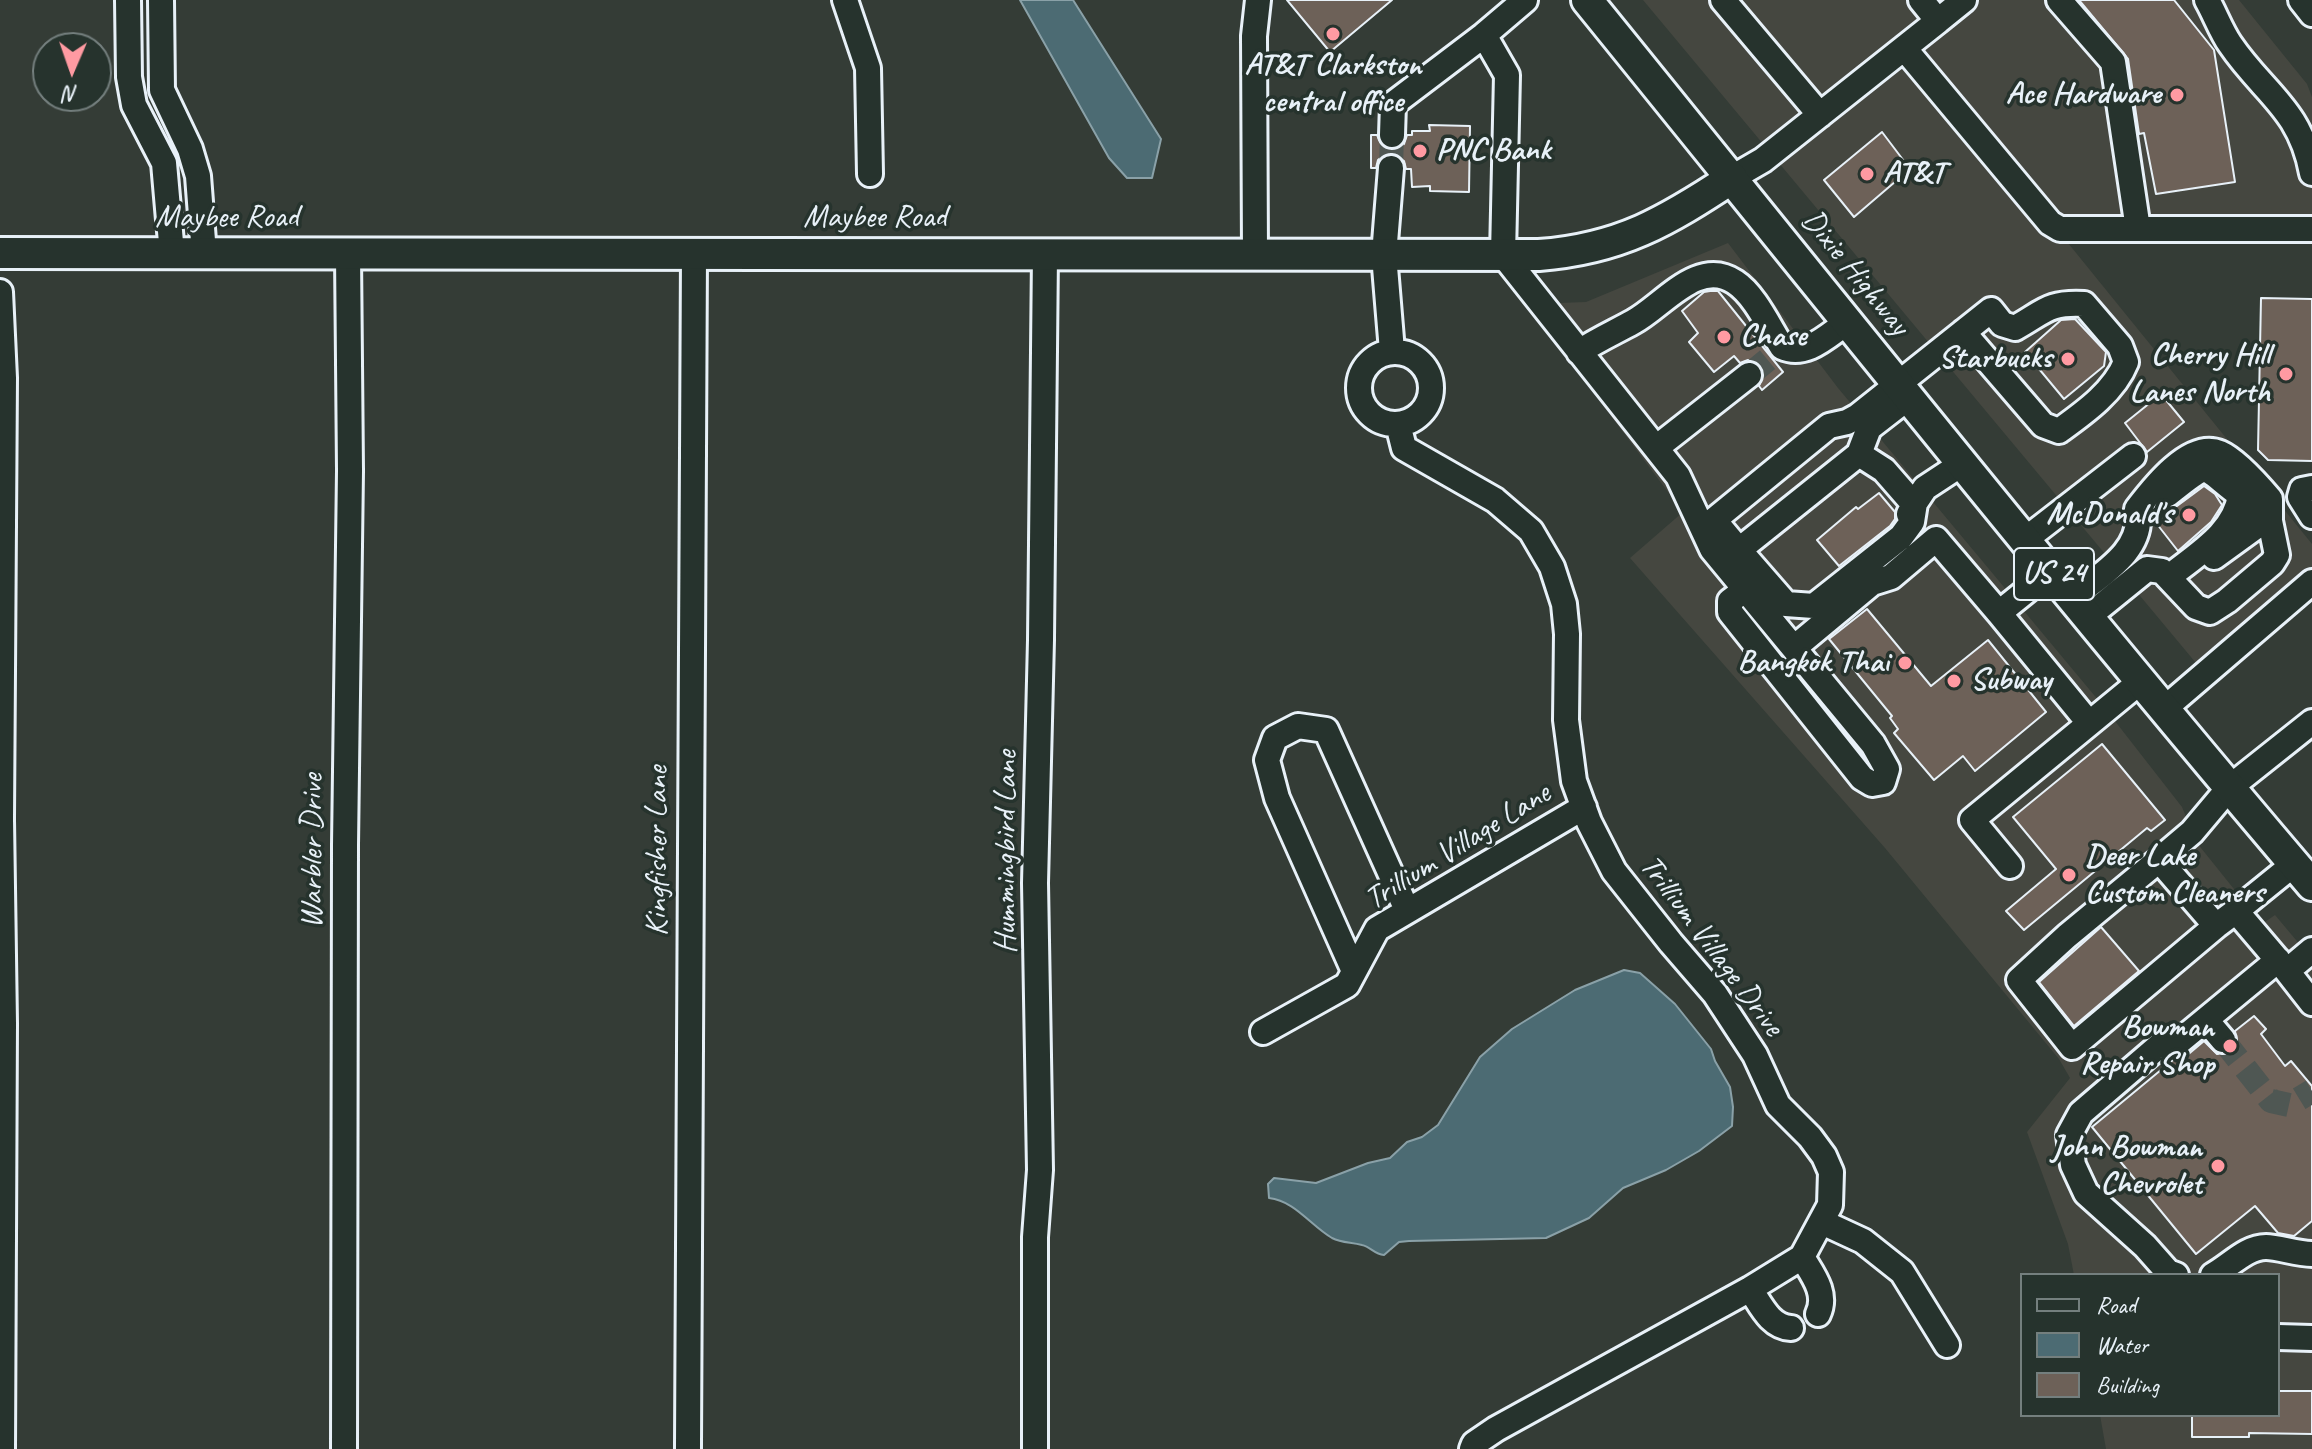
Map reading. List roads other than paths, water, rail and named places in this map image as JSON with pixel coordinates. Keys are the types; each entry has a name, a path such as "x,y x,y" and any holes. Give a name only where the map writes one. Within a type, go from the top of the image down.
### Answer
{"main road":[{"name":"Dixie Highway","path":"1587,0 2141,681 2303,875"},
{"name":"Maybee Road","path":"0,253 1569,253 1635,235 1673,217 1732,178"}],"street":[{"path":"128,0 129,77 134,105 164,163 172,254"},
{"path":"161,0 162,90 190,149 198,176 204,254"},
{"path":"845,0 868,68 870,174"},
{"path":"1255,254 1254,36 1258,0"},
{"path":"1392,135 1393,104 1525,0"},
{"path":"1723,0 1820,115"},
{"path":"1921,0 1938,21"},
{"path":"1732,178 1763,160 1964,0"},
{"path":"2059,0 2113,62 2138,229"},
{"path":"2207,0 2230,44 2295,122 2308,150 2312,173"},
{"path":"2301,0 2312,14"},
{"path":"1484,35 1507,75 1503,255 1678,476 1709,524 1739,550 1786,604 1814,606 1821,602 1901,537 1912,522 1915,503 1925,488 1963,463"},
{"path":"1904,48 2050,223 2060,229 2312,229"},
{"path":"164,163 190,149"},
{"path":"1391,168 1384,255 1392,351"},
{"name":"Warbler Drive","path":"344,1449 345,830 350,471 348,254"},
{"name":"Kingfisher Lane","path":"688,1449 694,254"},
{"name":"Hummingbird Lane","path":"1035,1449 1035,1237 1040,1170 1035,883 1045,254"},
{"path":"1579,352 1601,337 1635,321 1671,293 1706,276 1721,275 1737,283 1749,297 1776,352 1805,351 1849,321"},
{"path":"0,292 4,378 1,686 2,1449"},
{"path":"1739,550 1859,454 1869,428 1903,390 1963,332 1991,310 2002,324 2015,328 2046,307 2065,303 2084,304 2120,346 2126,362 2120,378 2081,416 2059,431 2043,425 1963,332"},
{"path":"1392,351 1406,353 1419,360 1428,371 1432,385 1430,399 1423,411 1412,421 1398,424 1384,423 1371,416 1362,405 1358,391 1360,377 1367,364 1378,355 1392,351"},
{"path":"1656,448 1749,375"},
{"path":"1709,524 1829,426 1847,422 1903,390"},
{"name":"Trillium Village Drive","path":"1398,424 1404,448 1495,500 1531,531 1552,567 1564,604 1567,634 1566,720 1574,781 1584,807 1614,871 1715,994 1755,1055 1778,1105 1810,1137 1831,1172 1830,1205 1802,1257 1500,1439 1474,1444 1472,1449"},
{"path":"2081,607 2129,550 2137,528 2137,509 2147,496 2175,468 2202,451 2222,453 2270,499 2270,521 2277,555 2272,563 2210,612 2196,607 2170,578 2137,528"},
{"path":"1859,454 1884,470 1915,503"},
{"path":"2026,539 2133,456"},
{"path":"2137,528 2200,470 2217,474 2240,495 2235,516 2227,529 2170,578"},
{"path":"2312,488 2302,490 2300,497 2312,516"},
{"path":"1709,524 1712,549 1746,589 1873,744 1887,769 1883,782 1872,784 1862,778 1730,612 1730,601 1746,589"},
{"path":"1794,648 1872,583 1891,577 1936,539 2089,723"},
{"path":"2081,607 2147,569 2170,578"},
{"path":"1999,613 2051,571"},
{"path":"2164,709 2312,582"},
{"path":"2010,866 1972,820 2141,681"},
{"path":"2303,875 2226,918 2072,1047 2019,980 2192,832 2229,788 2312,722"},
{"path":"1354,971 1277,798 1267,760 1275,738 1298,726 1326,730 1407,910"},
{"name":"Trillium Village Lane","path":"1263,1032 1347,985 1377,929 1584,807"},
{"path":"2159,860 2283,966 2312,1003"},
{"path":"2171,1273 2152,1265 2086,1193 2073,1165 2069,1135 2081,1113 2159,1046 2175,1045 2283,966 2312,950"},
{"path":"2206,1020 2223,1040"},
{"path":"1822,1222 1863,1241 1902,1272 1947,1345"},
{"path":"2216,1273 2248,1251 2266,1246 2295,1254 2312,1254"},
{"path":"1802,1257 1819,1288 1821,1306 1818,1314"},
{"path":"1750,1289 1771,1320 1791,1328"},
{"path":"2280,1337 2312,1338"}],"water":[{"path":"1020,0 1073,0 1161,139 1152,178 1127,178 1109,158"},
{"path":"1624,970 1640,973 1675,1004 1711,1049 1730,1087 1732,1126 1699,1151 1666,1170 1623,1188 1589,1218 1546,1238 1399,1242 1384,1255 1365,1246 1332,1238 1295,1209 1269,1198 1268,1184 1274,1178 1316,1183 1390,1158 1407,1142 1422,1137 1438,1125 1480,1057 1512,1029 1575,990"}],"tunnel":[{"path":"1391,168 1392,135"},
{"path":"1749,375 1771,357"},
{"path":"2223,1040 2271,1101 2289,1105 2312,1091"}],"place":[{"name":"AT&T Clarkston central office","path":"1333,34"},
{"name":"Ace Hardware","path":"2177,95"},
{"name":"PNC Bank","path":"1420,151"},
{"name":"AT&T","path":"1867,174"},
{"name":"Chase","path":"1724,337"},
{"name":"Starbucks","path":"2068,359"},
{"name":"Cherry Hill Lanes North","path":"2286,374"},
{"name":"McDonald's","path":"2189,515"},
{"name":"Bangkok Thai","path":"1905,663"},
{"name":"Subway","path":"1954,681"},
{"name":"Deer Lake Custom Cleaners","path":"2069,875"},
{"name":"Bowman Repair Shop","path":"2230,1046"},
{"name":"John Bowman Chevrolet","path":"2218,1166"}]}
